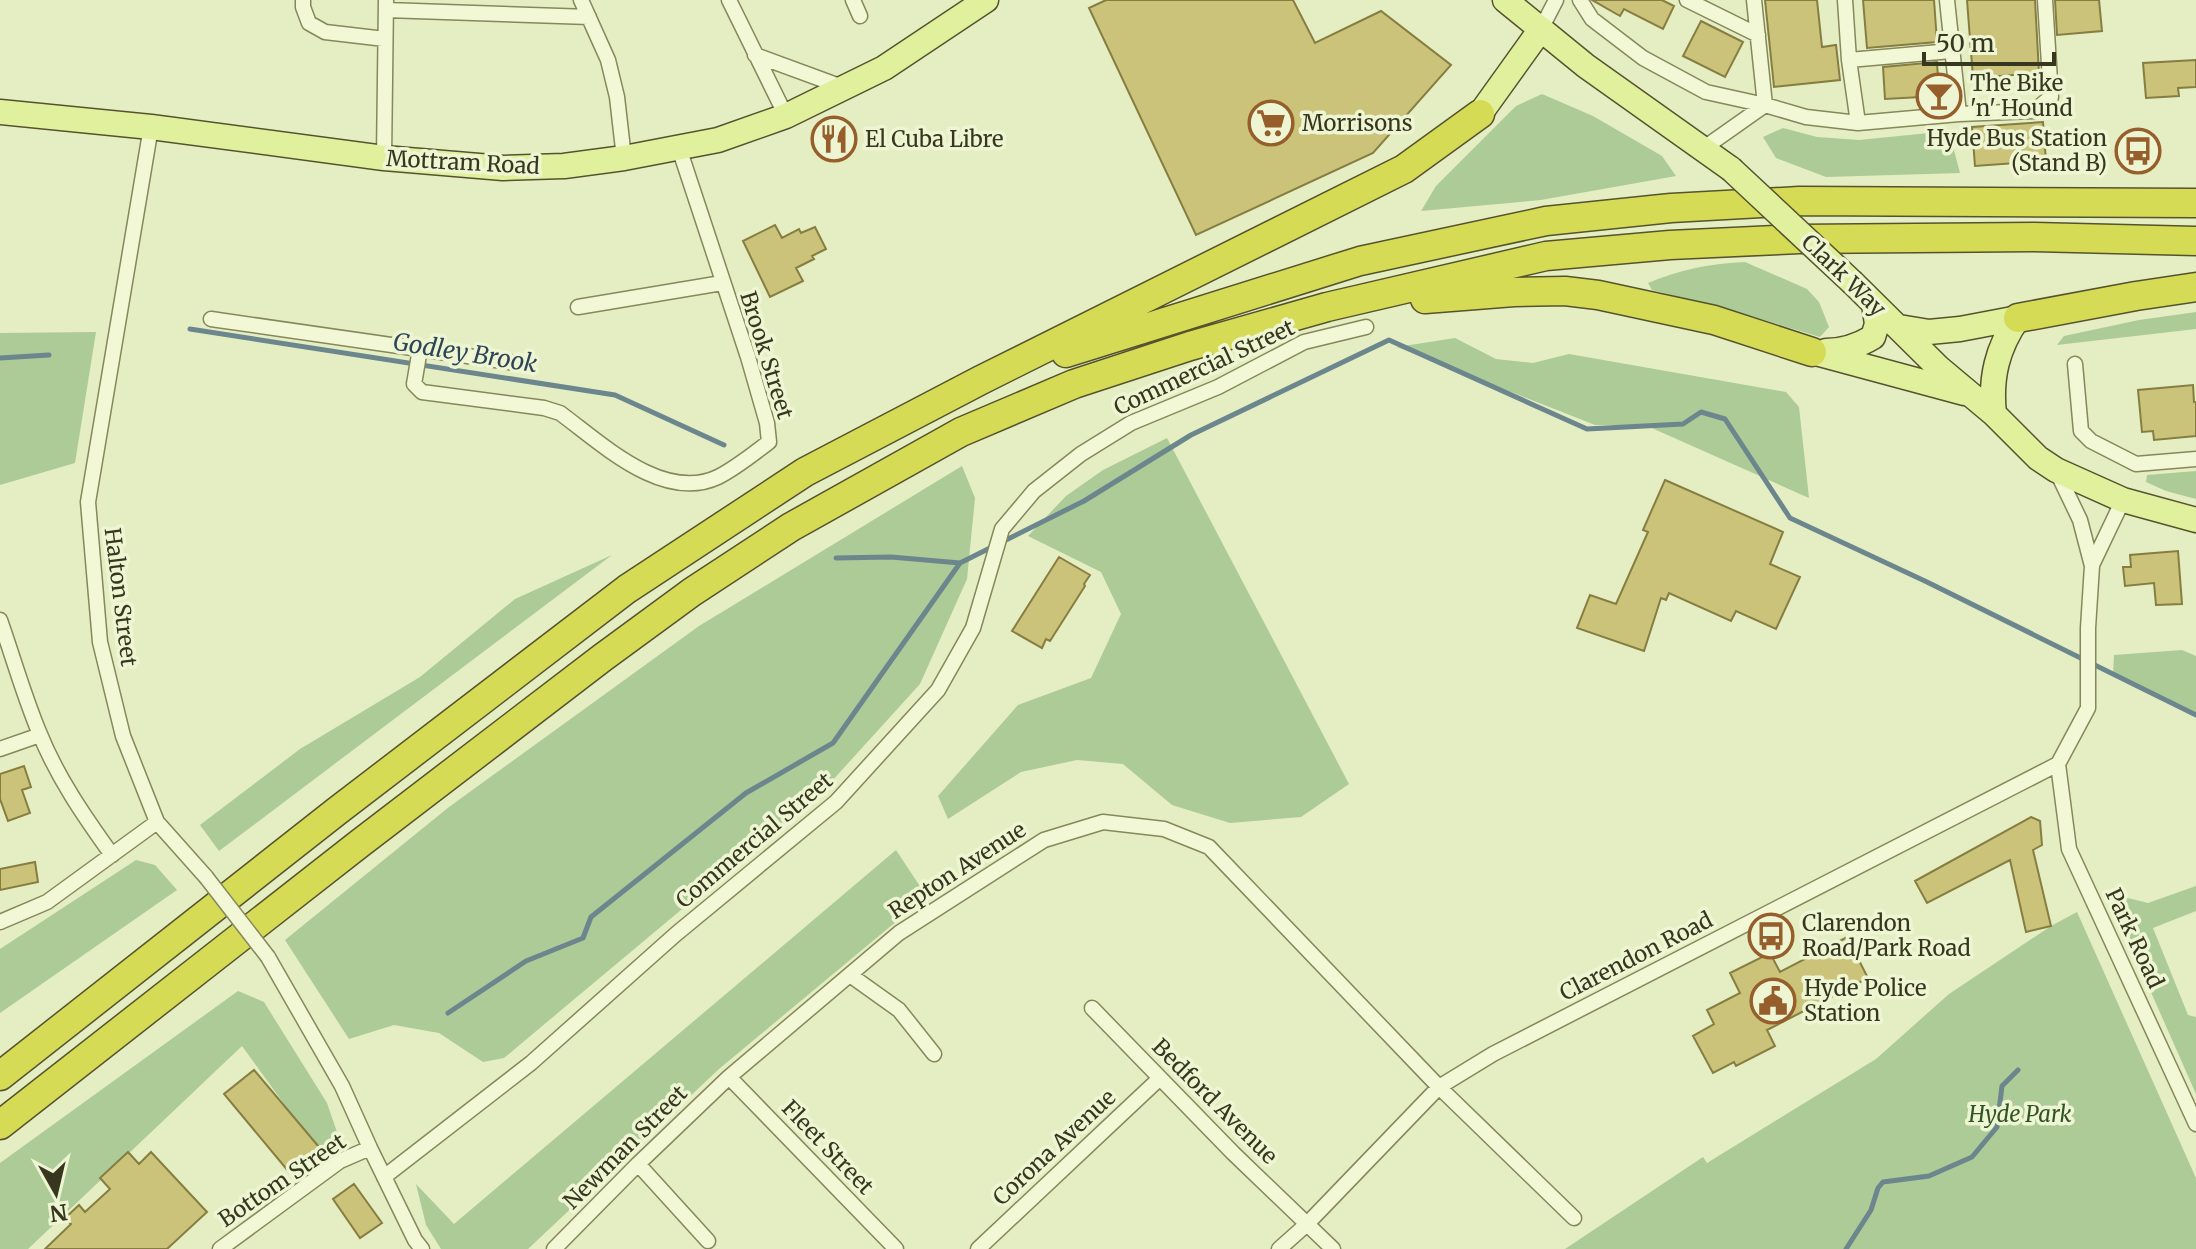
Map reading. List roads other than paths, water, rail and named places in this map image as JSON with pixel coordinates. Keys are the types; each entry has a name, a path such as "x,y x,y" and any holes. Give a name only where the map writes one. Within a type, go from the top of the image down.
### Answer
{"highway":[{"path":"0,1076 325,820 627,589 805,472 981,380 1404,169 1480,114"},
{"path":"981,380 1360,261 1546,221 1671,208 1799,201 2196,203"},
{"path":"0,1125 359,844 692,592 791,527 961,432 1074,384 1190,346 1327,307 1546,256 1670,245 1799,239 2034,237 2196,241"},
{"path":"2018,318 2196,287"},
{"path":"1327,307 1514,292 1565,291 1714,320 1812,352"}],"main road":[{"name":"Clark Way","path":"1505,0 1586,66 1731,169 2038,458 2056,470 2123,500 2196,520"},
{"name":"Mottram Road","path":"0,112 151,127 384,158 503,168 564,166 718,140 786,116 884,68 977,3"},
{"path":"1480,114 1541,29"},
{"path":"1812,352 1839,351 1873,337 1877,324 1874,304"},
{"path":"1899,327 1929,332 2018,318"},
{"path":"1994,414 1994,377 2005,337 2018,318"},
{"path":"1812,352 1970,395"}],"street":[{"path":"303,0 309,23 325,32 385,39"},
{"path":"581,0 608,60 617,97 624,158"},
{"path":"729,0 786,116"},
{"path":"853,0 860,16"},
{"path":"1541,29 1556,0"},
{"path":"1580,0 1592,19 1643,58 1706,92 1806,117 1858,123 2034,111 2051,97 2045,0"},
{"path":"1687,0 1758,35"},
{"path":"1754,0 1765,105"},
{"path":"1947,0 1959,114"},
{"path":"1845,1 1858,123"},
{"path":"384,158 386,5 589,17"},
{"path":"1849,60 1951,51"},
{"path":"755,55 845,88"},
{"path":"1704,148 1765,105"},
{"name":"Halton Street","path":"151,127 88,502 100,642 123,736 157,822 206,877 268,957 342,1086 414,1246"},
{"name":"Brook Street","path":"420,351 414,384 422,392 544,408 560,413 644,473 666,480 702,482 717,477 769,442 767,423 748,357 679,148"},
{"path":"578,307 722,283"},
{"path":"211,319 516,363"},
{"name":"Commercial Street","path":"384,1177 531,1063 676,934 836,802 938,690 973,628 1002,529 1034,491 1081,454 1131,423 1218,387 1304,342 1366,327"},
{"path":"2075,364 2081,431 2091,441 2136,464 2196,459"},
{"path":"2056,470 2080,520 2092,566 2088,708 2058,764"},
{"path":"2092,566 2123,500"},
{"path":"0,620 40,735 56,769 83,815 112,855"},
{"path":"0,749 40,735"},
{"name":"Clarendon Road","path":"1279,1249 1439,1087 1506,1047 2058,764"},
{"name":"Park Road","path":"2058,764 2069,849 2196,1124"},
{"path":"0,922 47,902 157,822"},
{"name":"Repton Avenue","path":"729,1077 899,933 1044,840 1103,822 1164,829 1209,847 1439,1087 1574,1218"},
{"path":"850,975 899,1010 934,1054"},
{"name":"Bedford Avenue","path":"1092,1008 1233,1153 1333,1249"},
{"name":"Newman Street","path":"554,1249 729,1077"},
{"name":"Fleet Street","path":"729,1077 896,1249"},
{"name":"Corona Avenue","path":"978,1249 1160,1078"},
{"name":"Bottom Street","path":"220,1249 340,1161 370,1148"},
{"path":"638,1164 708,1241"}],"waterway":[{"name":"Godley Brook","path":"190,329 615,395 724,445"},
{"path":"1002,542 1084,501 1191,435 1389,340 1587,429 1683,424 1701,412 1725,419 1790,518 2196,715"},
{"name":"Godley Brook","path":"0,358 49,355"},
{"path":"448,1013 526,961 583,938 591,917 746,793 833,743 960,563 994,546"},
{"name":"Godley Brook","path":"836,558 891,557 960,563"},
{"path":"1846,1249 1871,1210 1883,1182 1929,1176 1972,1157 1997,1127 2002,1086 2018,1070"}],"place":[{"name":"The Bike 'n' Hound","path":"1939,96"},
{"name":"Morrisons","path":"1271,123"},
{"name":"El Cuba Libre","path":"834,139"},
{"name":"Hyde Bus Station (Stand B)","path":"2138,151"},
{"name":"Clarendon Road/Park Road","path":"1771,936"},
{"name":"Hyde Police Station","path":"1773,1001"}],"park label":[{"name":"Hyde Park","path":"2020,1114"}]}
